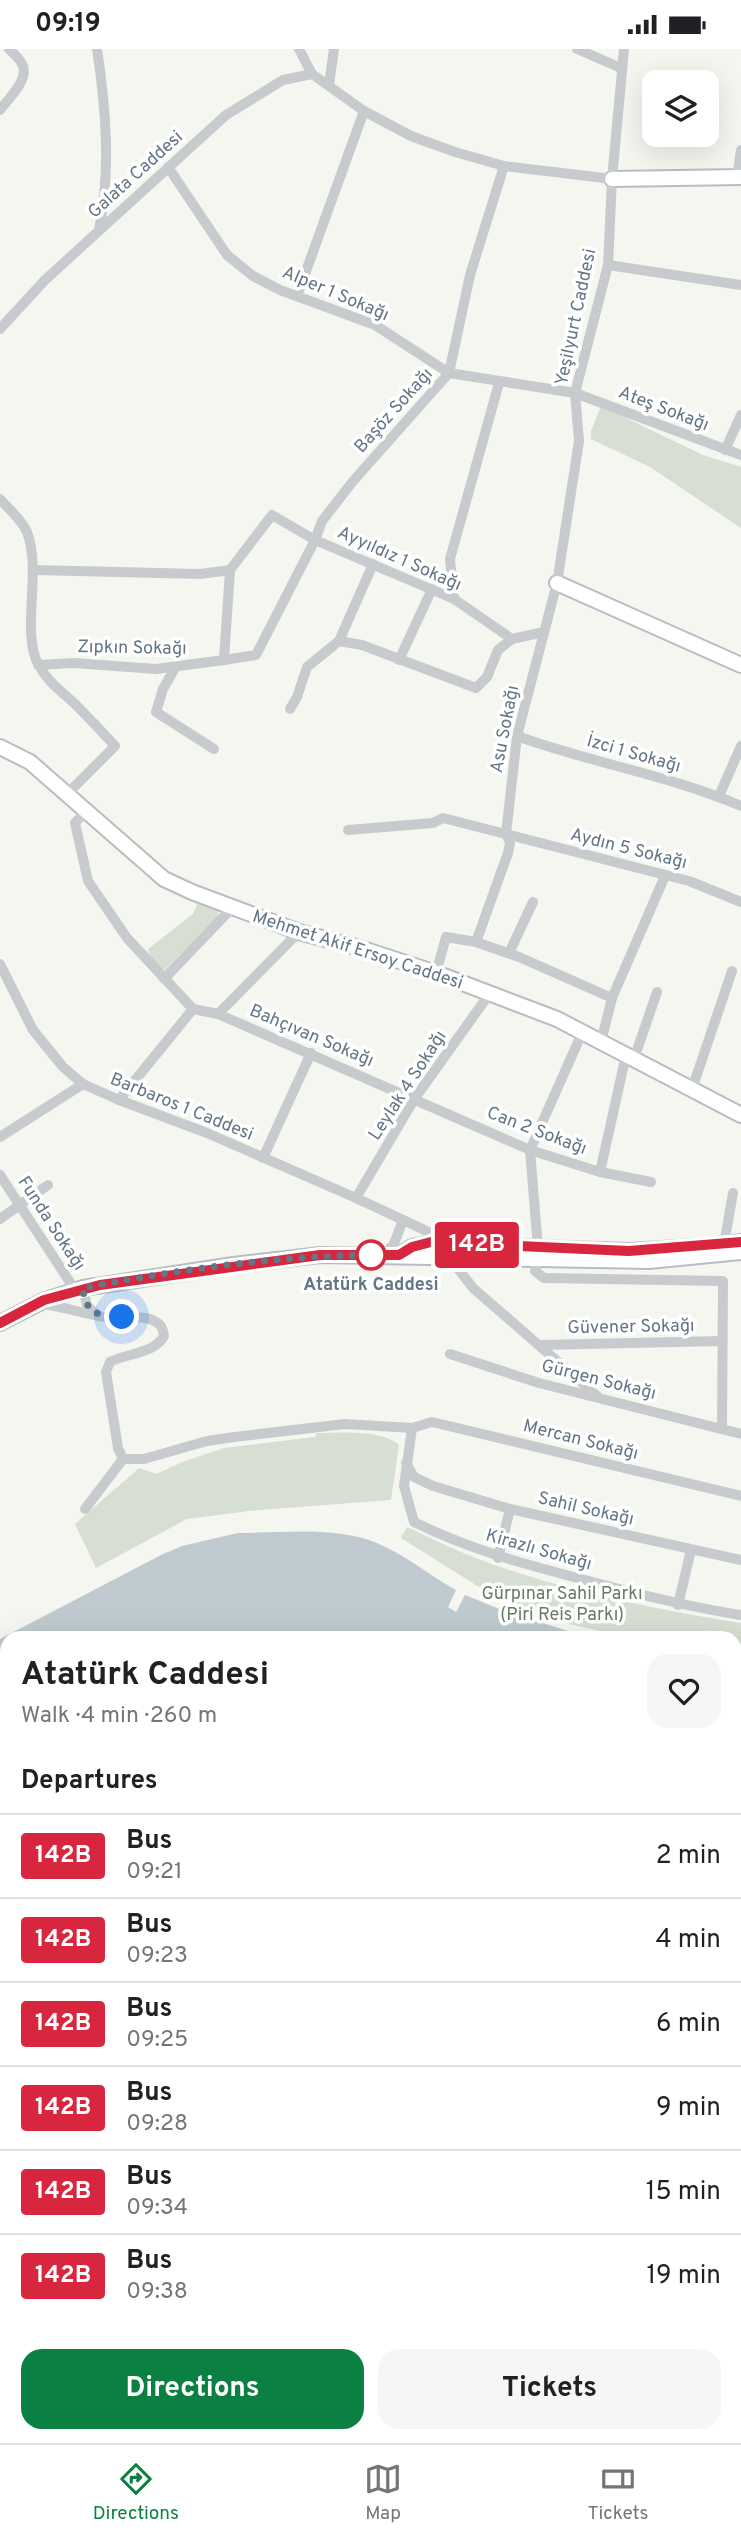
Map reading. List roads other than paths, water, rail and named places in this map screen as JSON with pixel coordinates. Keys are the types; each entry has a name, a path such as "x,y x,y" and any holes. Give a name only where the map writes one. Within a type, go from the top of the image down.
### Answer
{"street":[{"path":"0,110 22,81 24,72 23,65 9,49"},
{"path":"97,49 104,95 106,148 106,196 99,230"},
{"path":"299,49 312,74 364,111 411,136 503,166 611,179 739,177 741,150"},
{"path":"330,85 334,49"},
{"path":"577,49 621,68"},
{"name":"Yeşilyurt Caddesi","path":"544,632 557,583 579,441 575,393 608,265 611,179 624,49"},
{"name":"Galata Caddesi","path":"0,329 45,280 226,115 283,80 312,74"},
{"path":"297,296 364,111"},
{"name":"Başöz Sokağı","path":"256,655 322,521 354,480 449,373 470,275 503,166"},
{"name":"Alper 1 Sokağı","path":"168,167 227,255 253,276 297,296 376,324 449,373 575,393"},
{"path":"608,265 741,285"},
{"path":"454,599 450,559 499,383"},
{"name":"Ateş Sokağı","path":"575,393 741,454"},
{"path":"725,450 741,415"},
{"path":"0,499 26,531 34,570 32,628 38,665 52,684 115,746 66,795"},
{"name":"Ayyıldız 1 Sokağı","path":"230,571 272,515 314,540 454,599 512,639"},
{"path":"290,709 307,667 339,641 373,564"},
{"path":"34,570 187,574 230,571 225,660"},
{"path":"557,583 741,665"},
{"path":"398,660 432,589"},
{"path":"339,641 362,645 476,688 487,677 498,650 512,639 544,632"},
{"name":"Asu Sokağı","path":"476,942 508,853 510,843 506,834 517,736 544,632"},
{"name":"Zıpkın Sokağı","path":"38,665 74,663 175,668 256,655"},
{"path":"175,668 163,689 156,712 214,749"},
{"name":"İzci 1 Sokağı","path":"517,736 719,796 741,806"},
{"path":"719,796 741,746"},
{"name":"Mehmet Akif Ersoy Caddesi","path":"0,747 30,762 164,879 232,908 299,932 436,973 557,1019 741,1115"},
{"path":"85,812 75,824 88,881 127,938 193,1009 119,1100"},
{"name":"Aydın 5 Sokağı","path":"348,830 433,823 443,818 689,881 741,902"},
{"path":"601,1042 612,998 665,876"},
{"path":"509,953 533,902"},
{"path":"164,979 232,908"},
{"path":"218,1014 299,932"},
{"path":"436,973 446,937 476,942 509,953 612,998"},
{"name":"Barbaros 1 Caddesi","path":"0,964 5,991 63,1067 83,1083 356,1198 404,1220 450,1249"},
{"path":"692,1089 732,971"},
{"path":"600,1172 630,1057 657,992"},
{"name":"Leylak 4 Sokağı","path":"356,1198 415,1098 490,993"},
{"name":"Bahçıvan Sokağı","path":"193,1009 218,1014 415,1098"},
{"path":"583,1033 530,1150 538,1254 536,1271 544,1278 723,1281 722,1428"},
{"path":"263,1158 311,1053"},
{"path":"0,1137 83,1083"},
{"name":"Can 2 Sokağı","path":"415,1098 530,1150 600,1172 651,1182"},
{"name":"Funda Sokağı","path":"0,1175 79,1289 87,1306 99,1315"},
{"path":"0,1219 48,1185"},
{"path":"724,1244 733,1193"},
{"path":"383,1255 390,1249 404,1220"},
{"path":"398,1235 399,1255"},
{"path":"538,1254 629,1251 741,1242"},
{"path":"450,1249 459,1271 473,1288 541,1345 598,1398"},
{"path":"0,1323 36,1304 79,1289 233,1265 320,1255 413,1257 450,1249 649,1261 741,1252"},
{"path":"70,1308 69,1299 79,1289"},
{"path":"36,1304 99,1315 150,1319 158,1322 164,1336 153,1347 110,1362 106,1373 118,1448 124,1459 85,1509"},
{"name":"Güvener Sokağı","path":"541,1345 722,1341"},
{"name":"Gürgen Sokağı","path":"450,1354 539,1383 741,1434"},
{"name":"Mercan Sokağı","path":"124,1459 144,1459 207,1441 345,1424 412,1428 432,1422 741,1496"},
{"path":"411,1506 404,1486 412,1428"},
{"path":"406,1463 414,1477 425,1484 416,1491 411,1506"},
{"name":"Sahil Sokağı","path":"425,1484 510,1509 741,1560"},
{"name":"Kirazlı Sokağı","path":"411,1506 414,1522 448,1539 498,1558 678,1605 741,1615"},
{"path":"498,1558 510,1509"},
{"path":"678,1605 691,1550"}],"place":[{"name":"Atatürk Caddesi","path":"371,1255"}],"park label":[{"name":"Gürpınar Sahil Parkı (Piri Reis Parkı)","path":"562,1604"}]}
